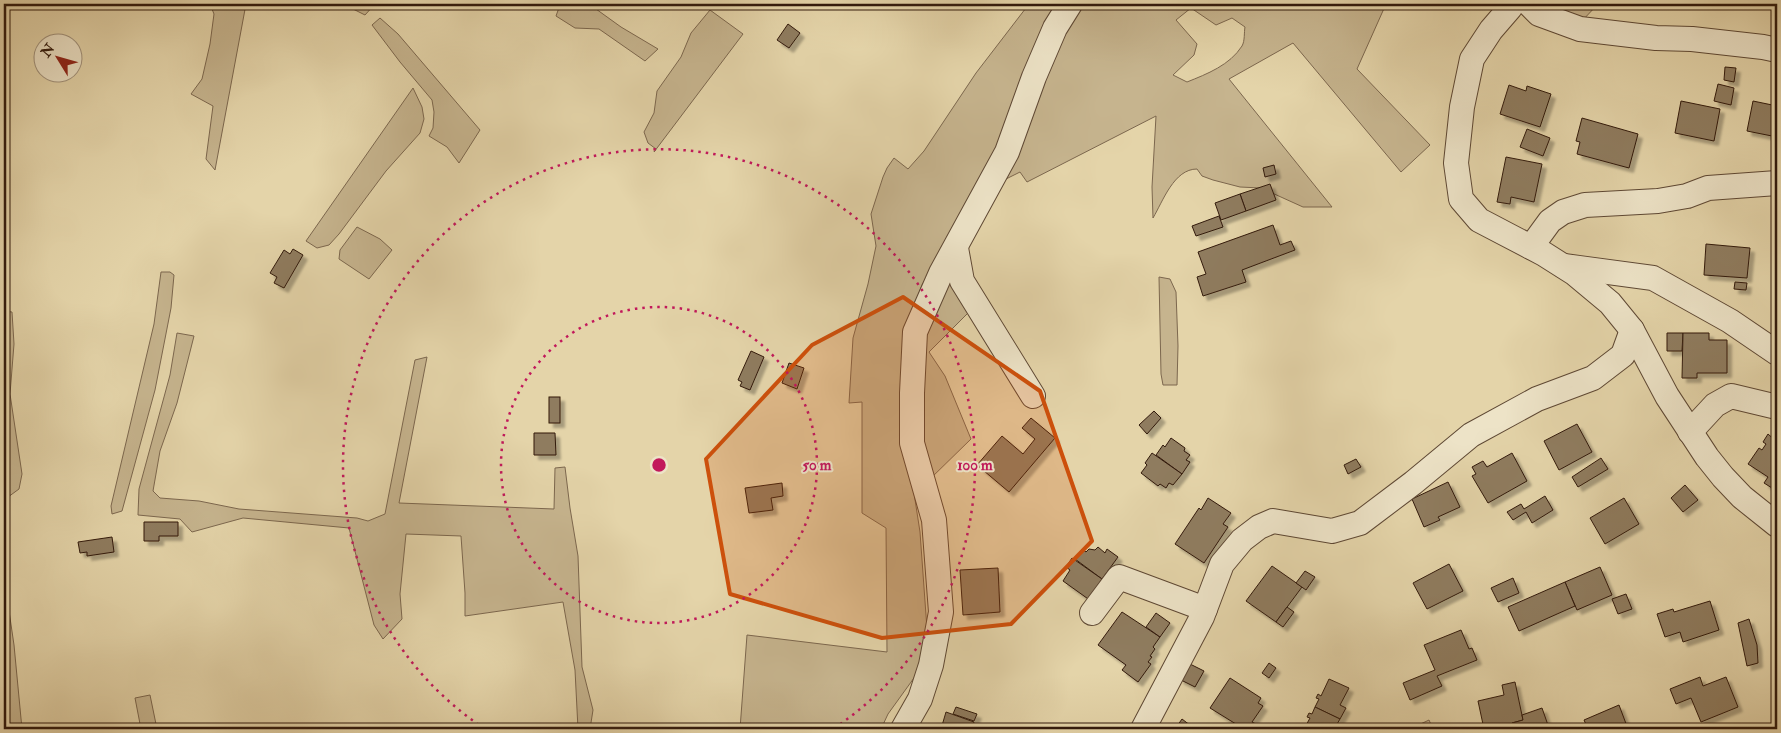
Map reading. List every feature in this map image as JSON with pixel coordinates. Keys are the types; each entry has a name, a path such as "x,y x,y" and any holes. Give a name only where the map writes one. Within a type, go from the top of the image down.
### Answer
{"street":[{"path":"903,729 920,699 931,665 941,612 934,520 912,443 915,332 941,273 1006,152 1034,76 1055,28 1070,4"},
{"path":"1511,4 1510,8 1490,30 1472,59 1462,107 1456,163 1461,199 1479,220 1563,266 1610,303 1632,330 1652,371 1690,432 1723,477 1742,497 1777,525"},
{"path":"1530,4 1539,14 1580,29 1656,38 1692,39 1777,50"},
{"path":"1531,247 1550,221 1563,212 1585,205 1658,201 1687,196 1708,188 1777,183"},
{"path":"956,248 962,281 1032,396"},
{"path":"1563,266 1653,278 1730,321 1777,353"},
{"path":"1143,729 1205,609 1222,564 1242,540 1259,527 1273,521 1332,531 1360,523 1413,484 1471,434 1537,399 1593,378 1623,355 1632,330"},
{"path":"1690,432 1716,405 1731,396 1777,407"},
{"path":"1092,613 1119,578 1205,609"}],"highlighted area":[{"path":"903,297 1040,391 1092,541 1011,624 882,638 730,594 706,459 812,345"}],"shaded area":[{"path":"210,4 246,4 215,170 206,159 213,106 191,94 202,79 210,44 214,14"},
{"path":"343,4 375,4 365,15"},
{"path":"559,4 596,4 596,9 621,27 658,49 645,61 599,29 575,28 556,16"},
{"path":"1029,4 1062,4 996,158 922,285 911,314 902,442 914,493 920,532 928,643 919,671 888,714 881,729 740,729 747,635 887,652 886,528 862,513 862,402 849,403 853,338 876,246 871,214 883,177 894,158 908,169 924,151 976,73"},
{"path":"1077,4 1386,4 1357,69 1430,145 1401,172 1293,43 1229,79 1332,207 1303,207 1261,188 1240,187 1213,180 1202,176 1197,169 1189,170 1176,180 1165,195 1153,218 1152,187 1156,116 1027,182 1020,172 1002,181","holes":["1191,8 1216,25 1232,18 1245,27 1243,44 1237,53 1225,64 1187,82 1173,75 1194,55 1197,44 1176,20"]},
{"path":"1554,4 1598,4 1580,23 1570,18"},
{"path":"710,10 743,34 654,152 656,149 648,143 644,132 654,113 657,91 681,57 691,33"},
{"path":"380,18 398,34 480,130 459,163 447,147 429,136 433,128 434,112 432,100 372,25"},
{"path":"413,88 422,107 424,119 420,133 386,171 329,245 317,248 306,241"},
{"path":"357,227 380,239 392,250 369,279 339,259 340,250"},
{"path":"161,272 170,272 174,275 171,308 155,390 122,511 112,514 111,506 154,324"},
{"path":"946,275 971,310 929,352 945,376 971,439 929,480 918,424 923,337"},
{"path":"1159,277 1170,279 1176,292 1177,385 1163,385 1161,374"},
{"path":"4,311 12,312 14,344 10,394 22,474 19,489 4,500"},
{"path":"177,333 194,336 177,403 160,451 153,491 160,498 199,501 239,509 357,518 368,521 385,514 415,360 427,357 399,503 554,509 555,468 565,467 578,556 582,667 593,710 590,729 578,729 575,670 563,602 465,616 461,536 406,534 400,594 402,619 383,639 374,625 349,528 243,518 192,532 180,519 138,515 139,489 170,375"},
{"path":"4,577 14,645 22,729 4,729"},
{"path":"150,695 157,729 141,729 135,698"},
{"path":"1429,720 1433,729 1410,729"}],"building":[{"path":"788,24 800,33 789,48 777,40"},
{"path":"1725,67 1736,68 1734,82 1724,80"},
{"path":"1718,84 1734,88 1731,105 1714,101"},
{"path":"1509,85 1526,91 1527,86 1551,94 1540,127 1500,114"},
{"path":"1681,101 1720,109 1714,141 1675,133"},
{"path":"1753,101 1777,106 1777,137 1747,131"},
{"path":"1582,118 1638,134 1629,168 1577,154 1580,142 1576,141"},
{"path":"1527,129 1550,138 1543,156 1520,147"},
{"path":"1506,157 1542,164 1534,202 1511,197 1510,204 1497,202"},
{"path":"1274,165 1276,174 1265,177 1263,168"},
{"path":"1270,184 1276,200 1246,211 1240,194"},
{"path":"1240,194 1246,211 1221,220 1215,203"},
{"path":"1219,216 1223,227 1196,236 1192,226"},
{"path":"1273,225 1280,245 1291,241 1295,250 1242,270 1246,282 1203,296 1197,277 1206,274 1198,252"},
{"path":"1706,244 1750,248 1747,278 1704,275"},
{"path":"293,249 303,255 284,288 274,283 277,277 270,273 284,250 290,254"},
{"path":"1735,282 1747,283 1746,290 1734,289"},
{"path":"1667,333 1683,333 1682,351 1667,351"},
{"path":"1683,333 1709,333 1709,340 1727,340 1727,373 1697,373 1697,378 1682,378"},
{"path":"751,351 764,357 750,390 740,386 742,382 738,380"},
{"path":"789,363 804,368 797,389 782,383"},
{"path":"549,397 560,397 560,423 549,423"},
{"path":"1154,411 1161,418 1147,434 1139,425"},
{"path":"1031,418 1055,438 1009,492 977,465 1002,436 1023,454 1035,439 1022,428"},
{"path":"1577,424 1592,452 1559,470 1544,441"},
{"path":"534,433 555,433 556,455 534,455"},
{"path":"1768,434 1777,442 1777,483 1772,488 1764,483 1768,477 1748,464 1759,448 1762,450 1766,444 1763,442"},
{"path":"1171,438 1185,448 1184,451 1190,455 1186,460 1190,462 1182,474 1156,455"},
{"path":"1152,453 1182,474 1173,485 1169,483 1166,488 1160,484 1158,486 1141,473"},
{"path":"1512,453 1527,481 1488,503 1472,476 1476,474 1472,467 1483,461 1487,467"},
{"path":"1601,458 1608,469 1578,487 1572,477"},
{"path":"1356,459 1361,467 1348,474 1344,465"},
{"path":"1448,482 1460,507 1438,517 1440,520 1424,527 1412,499"},
{"path":"782,483 783,496 771,498 773,510 749,513 745,488"},
{"path":"1685,485 1698,500 1683,512 1671,498"},
{"path":"1545,496 1553,510 1532,523 1526,512 1513,520 1507,512 1521,504 1524,509"},
{"path":"1208,498 1231,513 1223,524 1228,527 1204,563 1175,544"},
{"path":"1624,498 1639,524 1605,544 1590,518"},
{"path":"144,522 178,522 178,536 159,536 159,541 144,541"},
{"path":"112,537 114,552 87,556 87,552 80,553 78,542"},
{"path":"1098,547 1105,553 1107,549 1118,557 1102,579 1075,559 1082,549 1086,552 1089,549 1095,550"},
{"path":"1072,558 1102,579 1096,588 1098,591 1091,601 1063,581 1070,570 1066,567"},
{"path":"1449,564 1463,591 1427,609 1413,583"},
{"path":"1272,566 1302,587 1276,622 1246,601"},
{"path":"1600,567 1612,595 1577,610 1565,582"},
{"path":"998,568 1000,612 963,615 960,570"},
{"path":"1305,571 1315,577 1306,590 1296,583"},
{"path":"1513,578 1519,593 1498,602 1491,588"},
{"path":"1565,582 1575,606 1519,631 1508,607"},
{"path":"1626,594 1632,609 1618,614 1612,599"},
{"path":"1710,601 1719,630 1683,642 1680,632 1665,637 1657,614 1673,609 1674,612"},
{"path":"1287,607 1294,612 1283,627 1276,622"},
{"path":"1122,612 1160,637 1153,647 1155,649 1148,662 1151,664 1138,682 1122,670 1126,665 1098,645"},
{"path":"1156,613 1170,623 1160,637 1146,627"},
{"path":"1749,619 1757,645 1758,663 1747,666 1738,623"},
{"path":"1461,630 1469,649 1472,648 1477,660 1437,676 1442,686 1410,700 1403,683 1435,670 1424,645"},
{"path":"1188,663 1204,671 1195,687 1179,679"},
{"path":"1269,663 1276,668 1269,678 1262,673"},
{"path":"1700,677 1703,686 1726,677 1738,707 1701,722 1691,698 1676,704 1670,689"},
{"path":"1230,678 1261,698 1258,703 1263,706 1252,722 1256,724 1253,729 1244,729 1210,708"},
{"path":"1329,679 1349,688 1340,705 1346,708 1340,719 1315,707 1319,699 1316,698 1318,694 1321,696"},
{"path":"1515,682 1523,720 1512,723 1514,729 1506,729 1505,725 1484,729 1478,701 1504,695 1502,685"},
{"path":"1619,705 1628,729 1588,729 1584,720"},
{"path":"956,707 977,714 974,721 953,714"},
{"path":"1315,707 1340,719 1334,729 1304,729 1310,718 1307,717 1309,713 1312,714"},
{"path":"1542,708 1549,728 1514,729 1512,723 1523,720 1522,715"},
{"path":"946,712 974,722 972,729 941,729"},
{"path":"1182,719 1195,729 1175,729"}]}
